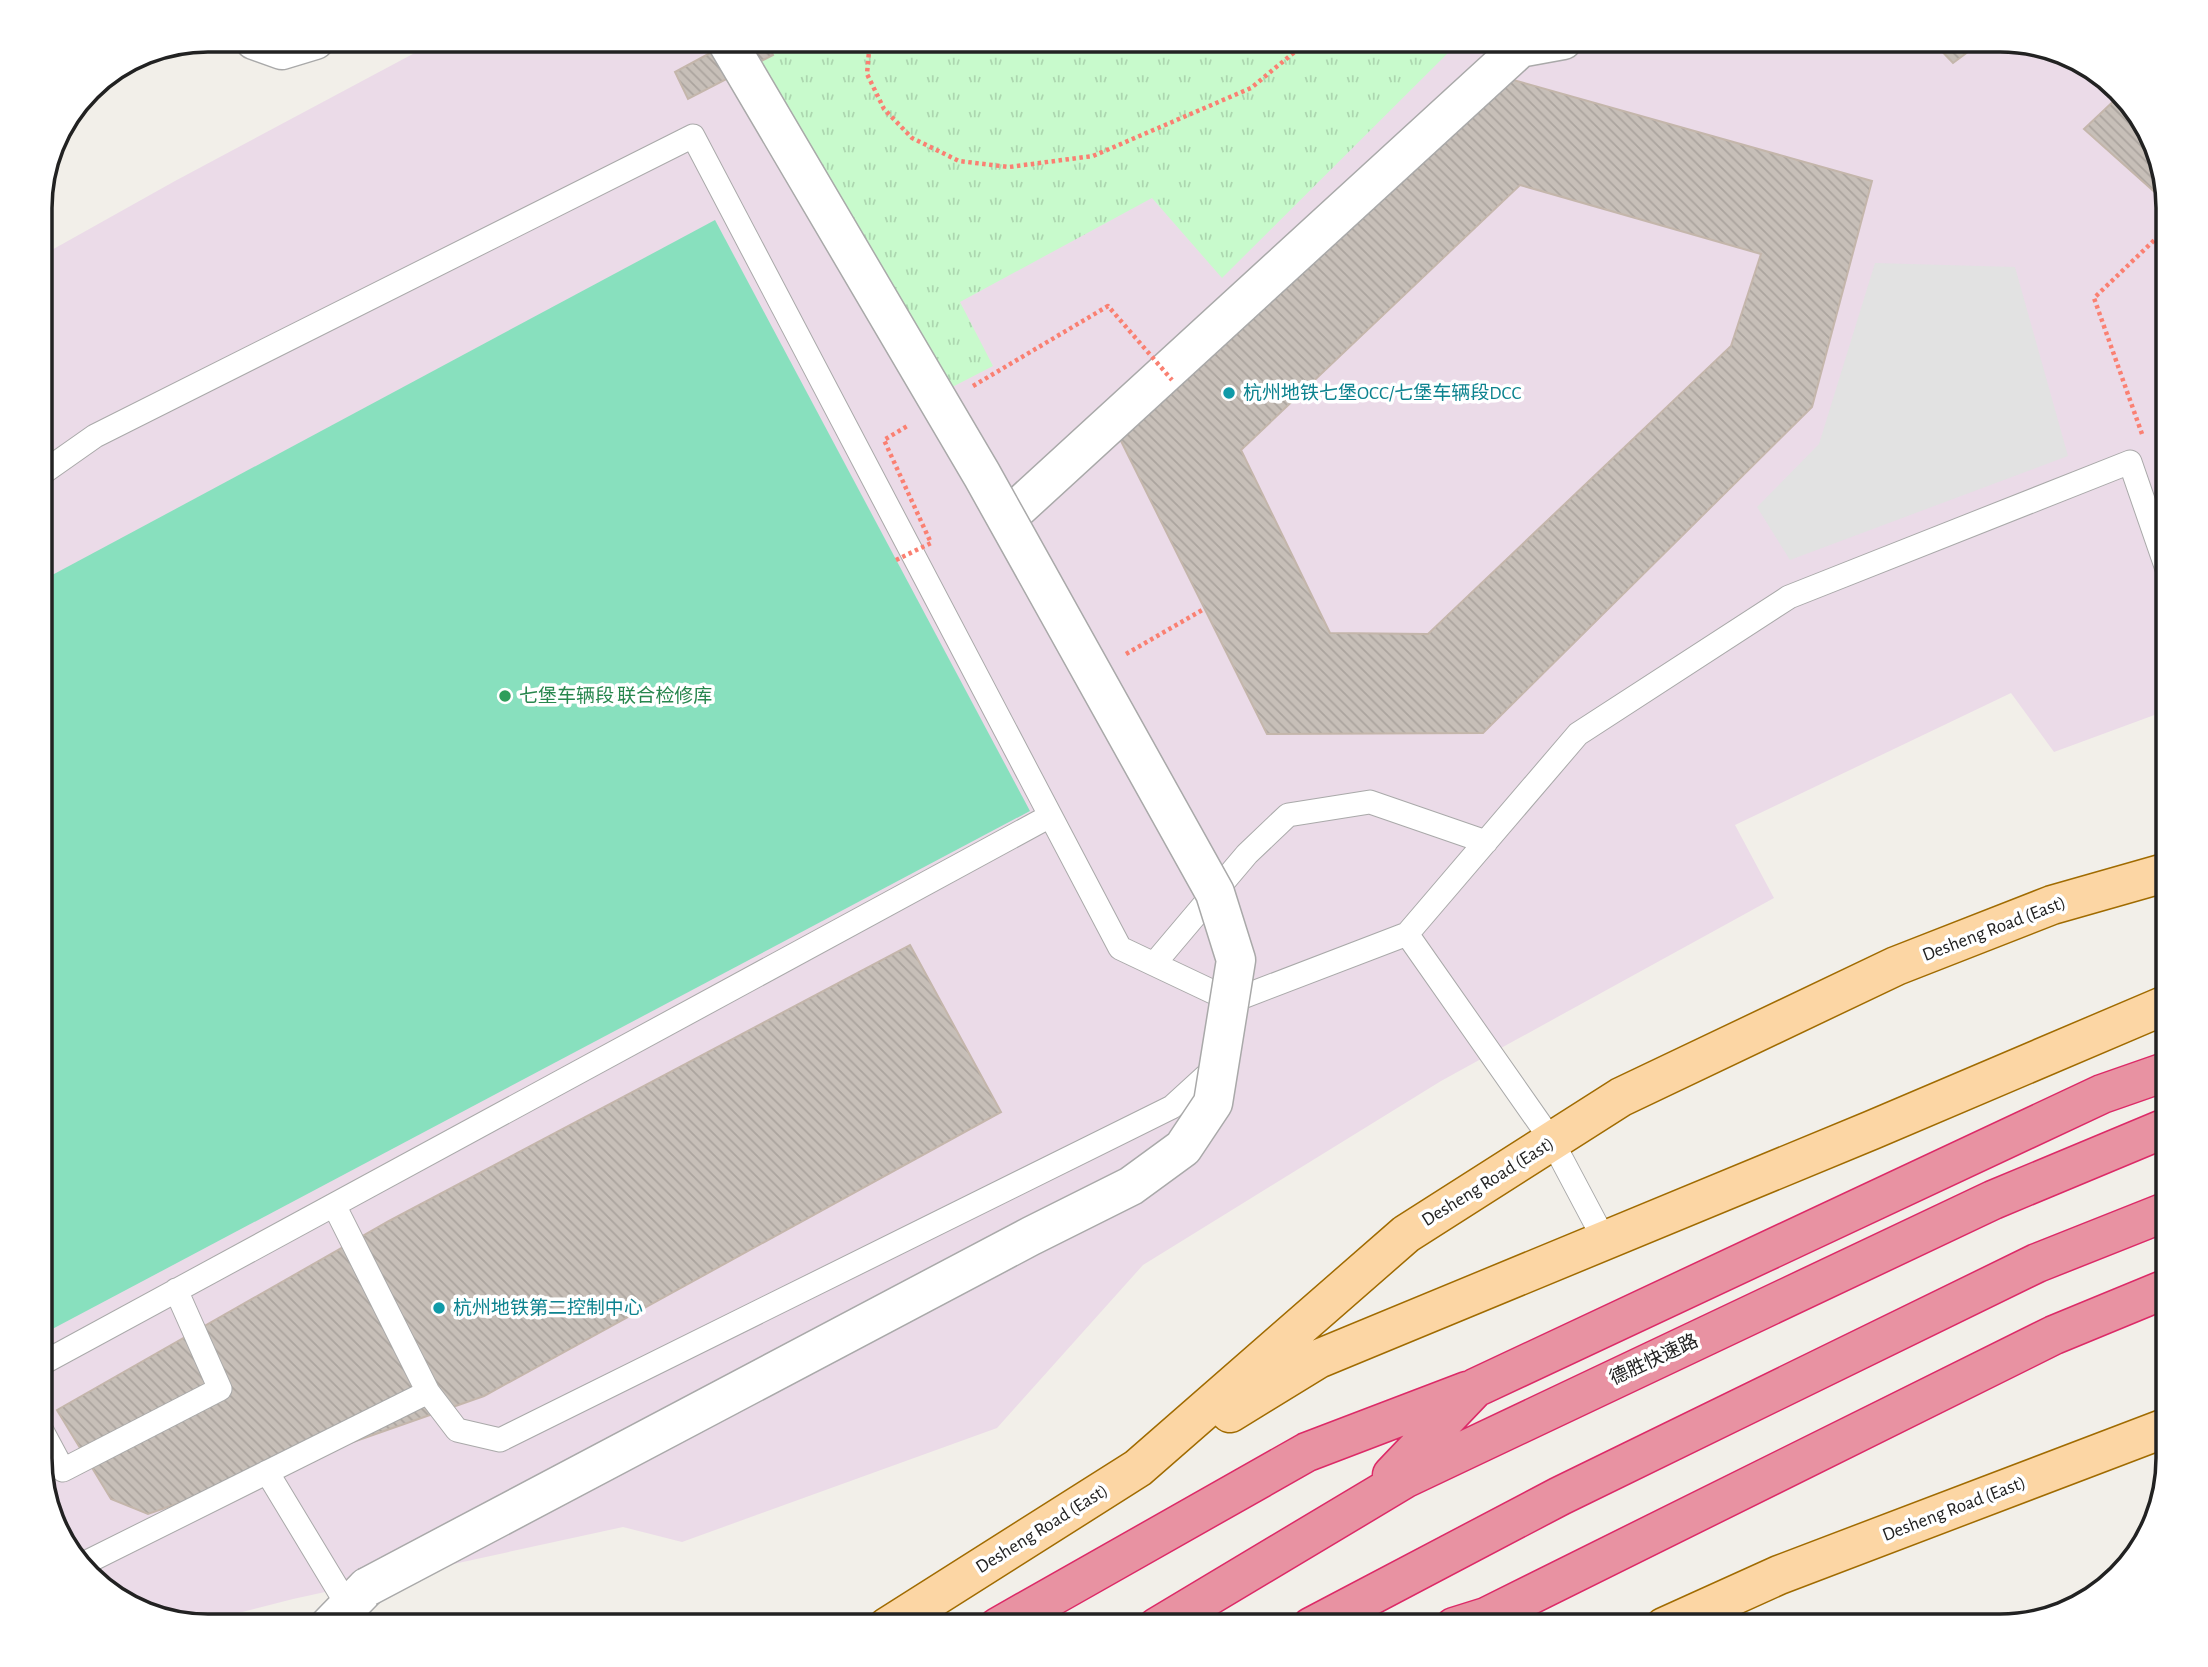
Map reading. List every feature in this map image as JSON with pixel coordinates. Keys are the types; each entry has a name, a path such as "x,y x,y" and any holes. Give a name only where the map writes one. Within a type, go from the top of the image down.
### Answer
{"highway":[{"path":"1021,1614 1307,1452 1475,1388 2102,1094 2156,1075"},
{"name":"德胜快速路","path":"1179,1614 1406,1478 1993,1200 2156,1132"},
{"path":"1336,1614 1560,1496 2037,1264 2156,1216"},
{"path":"1490,1614 2054,1335 2156,1293"},
{"path":"1361,1507 1475,1388"}],"main road":[{"name":"Desheng Road (East)","path":"908,1614 1138,1468 1406,1234 1621,1097 1896,966 2052,905 2156,875"},
{"path":"1138,1468 1318,1359 2156,1009"},
{"name":"Desheng Road (East)","path":"1693,1614 1779,1575 2156,1432"}],"street":[{"path":"1007,518 1515,52"},
{"path":"348,1606 1031,1236 1131,1185 1183,1148 1213,1103 1236,960 1215,893 1007,518 733,53"}],"lane":[{"path":"53,466 95,436 693,136 1120,948 1232,1001 1407,934 1578,734 1789,597 2130,462 2156,537"},
{"path":"1154,964 1247,854 1288,815 1370,802 1486,842"},
{"path":"53,1357 1050,816"},
{"path":"1407,934 1552,1142 1605,1241"},
{"path":"334,1205 428,1392 457,1430 500,1440 1172,1107 1235,1051 1232,1001"},
{"path":"53,1451 63,1470 220,1389 176,1290"},
{"path":"90,1560 428,1392"},
{"path":"267,1472 348,1606"}],"path":[{"path":"869,53 867,74 884,109 912,138 959,161 1009,167 1093,156 1251,88 1294,52"},
{"path":"2144,441 2094,298 2156,239"},
{"path":"967,390 1108,306 1172,380"},
{"path":"896,560 931,543 884,440 919,418"},
{"path":"1093,672 1204,609"}],"shaded area":[{"path":"1999,52 2050,61 2077,73 2110,98 2139,140 2152,178 2156,209 2156,714 2054,752 2011,693 1735,825 1774,898 1441,1081 1143,1265 997,1428 682,1542 623,1527 234,1614 198,1614 158,1606 131,1594 91,1561 64,1518 53,1469 53,249 415,53"},
{"path":"1875,263 2015,267 2068,456 1790,560 1757,507 1819,444"}],"green space":[{"path":"1449,52 1222,278 1152,198 960,302 993,366 931,398 754,53"},
{"name":"七堡车辆段 联合检修库","path":"715,220 1030,811 53,1329 53,575"}],"building":[{"path":"1943,52 1968,52 1953,63"},
{"path":"711,53 772,53 773,55 688,99 675,72"},
{"name":"杭州地铁七堡OCC/七堡车辆段DCC","path":"1492,74 1872,181 1812,407 1483,733 1267,734 1117,433","holes":["1520,185 1761,254 1731,346 1428,634 1330,633 1241,450"]},
{"path":"2113,102 2139,140 2147,158 2154,191 2084,129"},
{"name":"杭州地铁第二控制中心","path":"910,945 1001,1112 484,1396 148,1514 111,1499 57,1410 389,1221"}],"place":[{"name":"杭州地铁七堡OCC/七堡车辆段DCC","path":"1229,393"},
{"name":"七堡车辆段 联合检修库","path":"505,696"},
{"name":"杭州地铁第二控制中心","path":"439,1308"}]}
